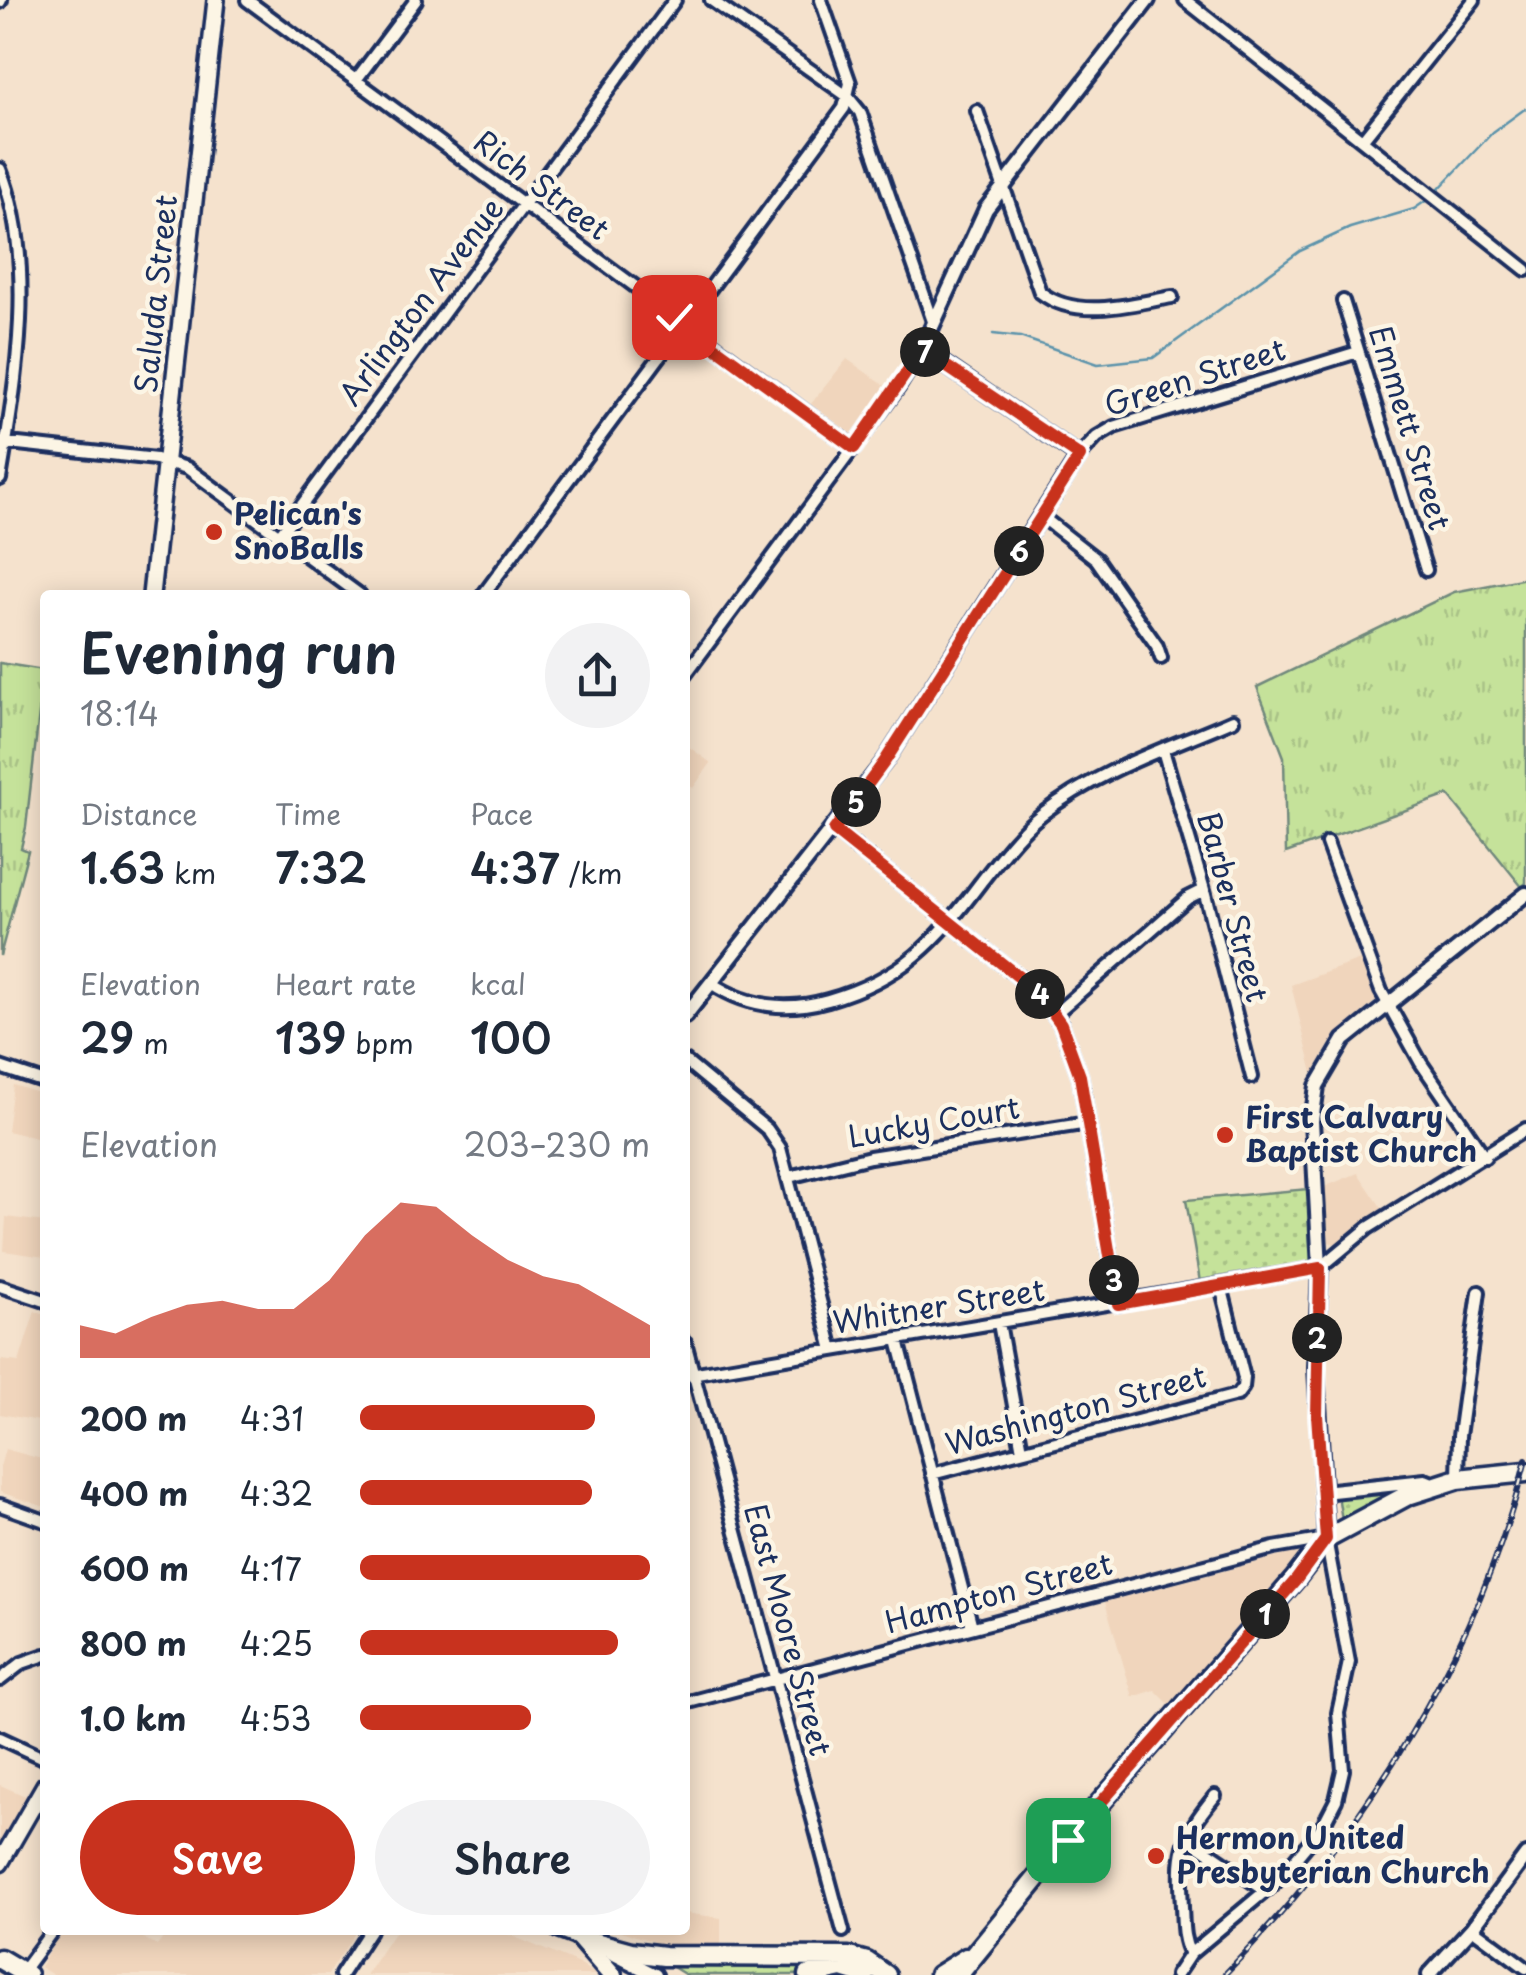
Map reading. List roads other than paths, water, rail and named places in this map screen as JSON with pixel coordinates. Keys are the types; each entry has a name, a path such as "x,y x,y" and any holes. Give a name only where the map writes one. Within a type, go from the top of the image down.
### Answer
{"main road":[{"name":"Saluda Street","path":"151,590 216,0"},
{"path":"958,1975 1068,1840 1296,1580 1326,1539 1435,1485 1526,1472"},
{"path":"0,1863 40,1794"},
{"path":"572,1935 632,1952 664,1956 850,1957 868,1962 886,1975"},
{"path":"580,1938 612,1975"},
{"path":"938,1975 978,1950"},
{"path":"0,1960 25,1973"},
{"path":"810,1975 842,1968 865,1975"}],"street":[{"name":"Rich Street","path":"247,0 854,448"},
{"path":"356,80 416,0"},
{"name":"Arlington Avenue","path":"279,536 674,0"},
{"path":"711,0 847,96 860,112 934,325"},
{"path":"487,590 844,108 850,82 822,0"},
{"path":"690,668 922,350 977,226 1001,186 1148,0"},
{"path":"1185,0 1526,270"},
{"path":"1363,139 1474,0"},
{"path":"977,111 1036,285 1052,301 1072,307 1100,308 1172,297"},
{"path":"0,168 12,211 20,283 0,479"},
{"name":"Emmett Street","path":"1343,301 1426,570"},
{"path":"922,350 1080,456"},
{"name":"Green Street","path":"690,1010 885,761 1080,456 1097,436 1114,427 1358,352"},
{"path":"3,443 166,461 187,468 353,590"},
{"path":"1041,516 1103,568 1157,646 1161,658"},
{"path":"711,984 769,1006 820,1002 887,978 917,957 952,921 1033,822 1075,790 1233,720"},
{"name":"Barber Street","path":"1163,750 1252,1077"},
{"path":"834,830 1025,979 1056,1014 1075,1058 1118,1304"},
{"path":"1327,843 1370,963 1389,1003 1421,1063 1484,1157"},
{"path":"1056,1014 1188,898 1204,890"},
{"path":"1176,1975 1190,1954 1266,1891 1322,1827 1336,1800 1343,1770 1338,1722 1350,1662 1326,1539 1316,1368 1320,1268 1312,1131 1318,1086 1344,1040 1526,894"},
{"path":"690,1065 767,1129 780,1148 833,1350"},
{"path":"0,1067 40,1080"},
{"name":"Lucky Court","path":"789,1177 870,1157 1088,1123"},
{"path":"1320,1268 1368,1228 1526,1129"},
{"name":"Whitner Street","path":"690,1375 1320,1268"},
{"path":"0,1286 40,1299"},
{"name":"Washington Street","path":"932,1474 1241,1392 1244,1378 1221,1286"},
{"path":"1458,1480 1459,1436 1479,1292"},
{"path":"999,1323 1022,1450"},
{"path":"898,1340 972,1627"},
{"name":"East Moore Street","path":"690,1379 844,1930"},
{"path":"1324,1492 1425,1481 1435,1485"},
{"path":"0,1506 40,1518"},
{"name":"Hampton Street","path":"690,1701 1274,1548 1326,1539"},
{"path":"0,1680 22,1663 40,1657"},
{"path":"0,1738 40,1757"},
{"path":"1190,1954 1183,1932 1179,1862 1191,1828 1216,1796"},
{"path":"1200,1846 1266,1891"},
{"path":"1430,1975 1472,1928 1526,1855"},
{"path":"1472,1928 1526,1968"},
{"path":"25,1973 50,1935"},
{"path":"341,1975 367,1935"},
{"path":"580,1938 654,1975"}],"waterway":[{"path":"1436,192 1493,132 1526,108"},
{"path":"993,334 1020,337 1098,364 1153,358 1300,251 1350,228 1414,209 1430,198"}],"railway":[{"path":"1224,1975 1323,1862 1409,1737 1478,1603 1505,1532 1526,1460"}],"place":[{"name":"Pelican's SnoBalls","path":"214,532"},
{"name":"First Calvary Baptist Church","path":"1225,1135"},
{"name":"Hermon United Presbyterian Church","path":"1156,1856"}]}
